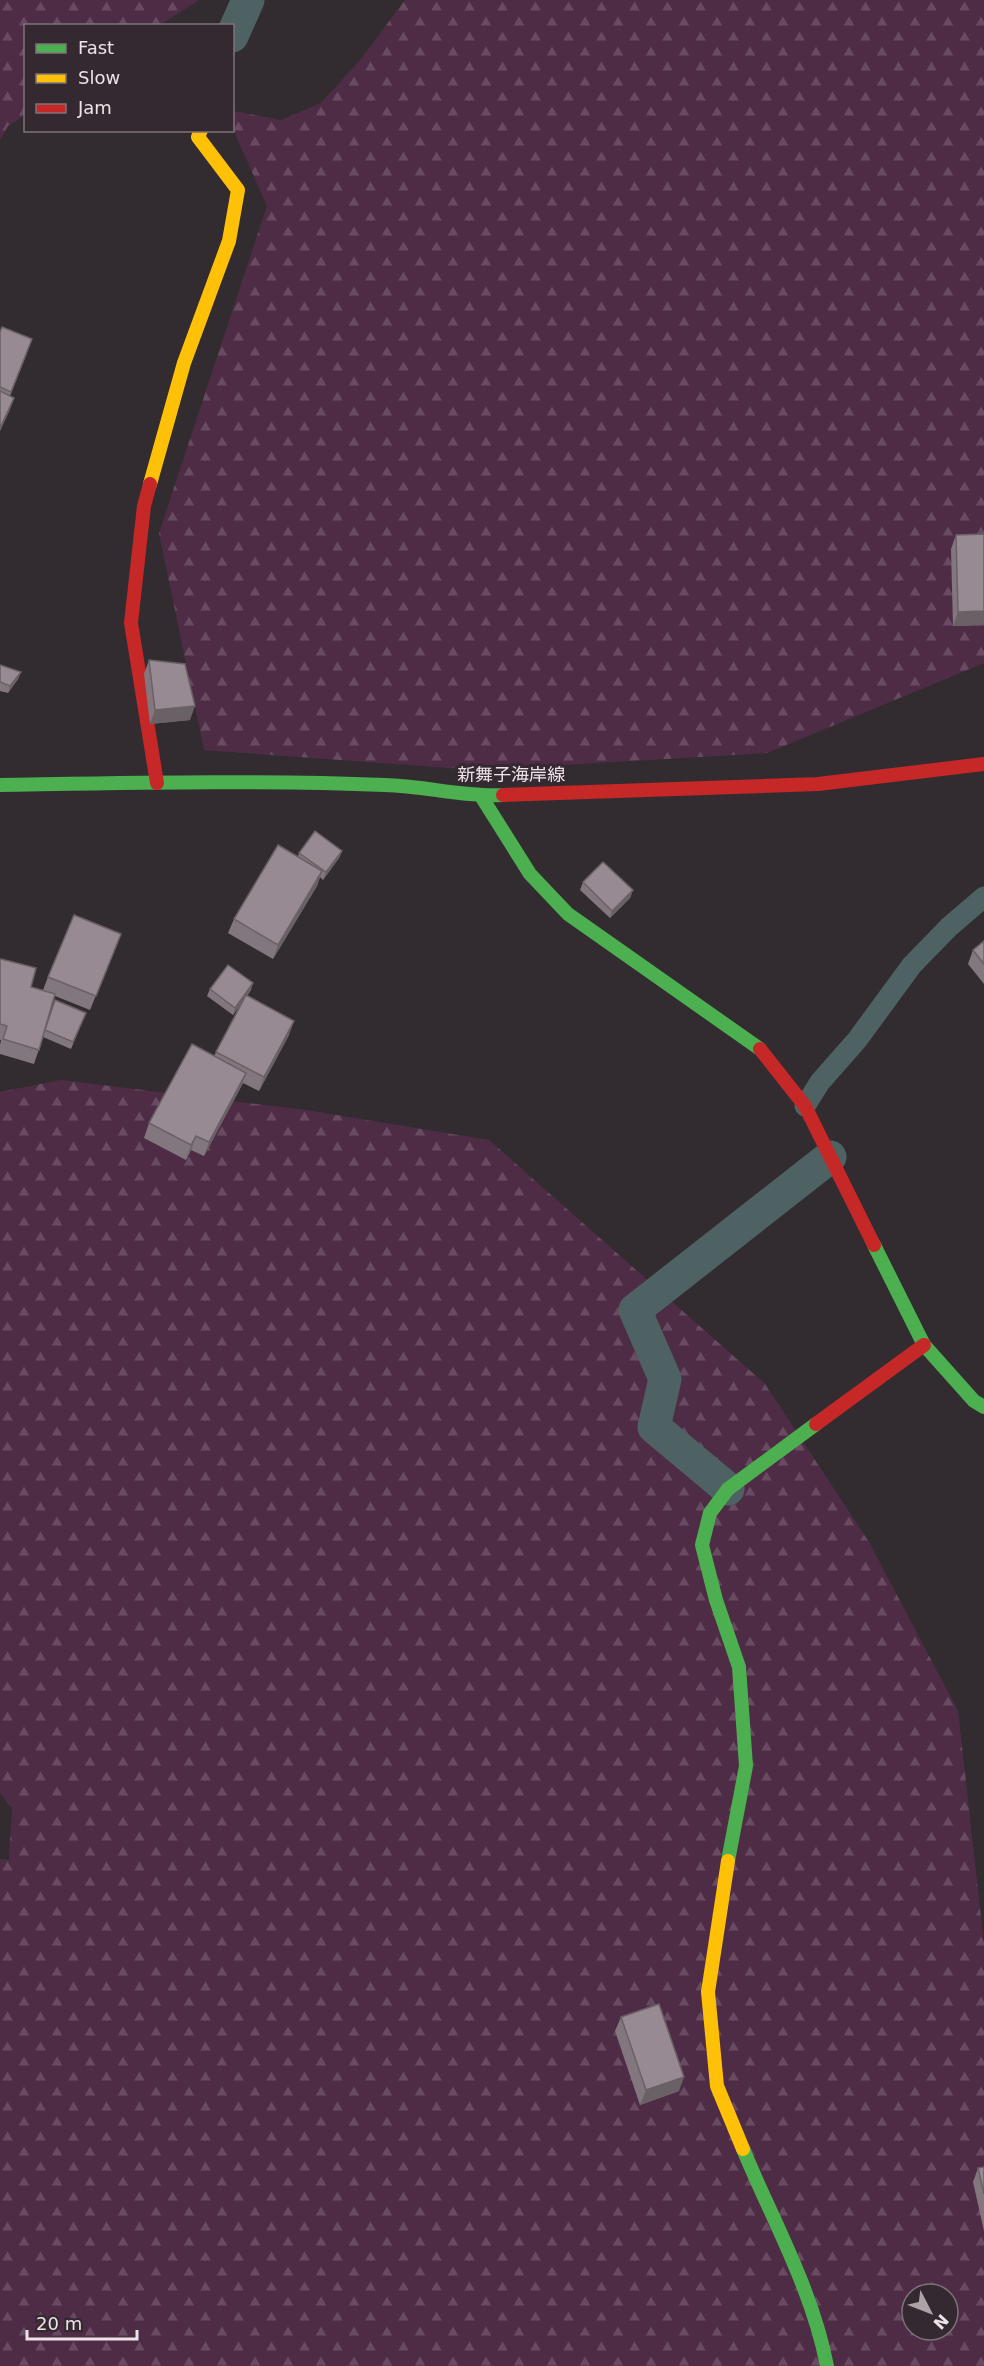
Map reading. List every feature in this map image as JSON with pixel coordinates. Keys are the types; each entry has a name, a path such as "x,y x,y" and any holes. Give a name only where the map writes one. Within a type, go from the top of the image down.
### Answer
{"street":[{"path":"234,32 248,0"},
{"path":"157,783 131,623 144,506 184,363 229,241 238,190 198,137 200,132"},
{"name":"新舞子海岸線","path":"0,785 157,783 387,785 481,796 818,784 984,764"},
{"path":"481,796 530,874 568,914 762,1051 805,1106 924,1345 974,1401 984,1407"},
{"path":"728,1490 654,1427 665,1379 635,1310 830,1157"},
{"path":"827,2366 820,2334 795,2261 766,2204 717,2086 708,1992 723,1885 746,1766 739,1667 716,1600 702,1545 710,1513 728,1490 924,1345"}],"lane":[{"path":"805,1106 820,1082 857,1040 912,966 949,927 984,897"}],"green space":[{"path":"0,0 199,0 162,24 24,24 24,116 8,126 0,140"},
{"path":"405,0 984,0 984,663 767,753 478,770 204,750 159,533 267,206 234,131 234,111 281,120 321,103 361,59"},
{"path":"61,1080 306,1110 489,1140 765,1384 869,1542 958,1711 984,1944 984,2366 0,2366 0,1859 9,1860 12,1808 0,1793 0,1092"}],"building":[{"path":"2,327 32,339 11,392 0,387 0,332"},
{"path":"0,391 14,398 0,428"},
{"path":"984,534 984,611 958,612 956,535"},
{"path":"149,660 185,664 195,706 155,710"},
{"path":"0,665 21,672 10,686 0,682"},
{"path":"315,831 342,851 326,872 299,853"},
{"path":"278,845 322,871 278,945 234,919"},
{"path":"603,862 633,890 612,911 583,882"},
{"path":"74,915 121,934 96,996 48,977"},
{"path":"984,941 984,964 973,950"},
{"path":"1,959 36,968 31,987 55,994 39,1050 3,1039 7,1026 0,1024"},
{"path":"228,965 253,983 235,1008 210,989"},
{"path":"246,995 294,1021 264,1077 216,1052"},
{"path":"55,1000 86,1013 73,1042 45,1030"},
{"path":"192,1044 246,1073 209,1142 196,1136 191,1145 149,1123"},
{"path":"659,2004 684,2077 646,2090 621,2017"},
{"path":"984,2167 984,2194 978,2168"}],"traffic: fast":[{"path":"0,785 192,782 337,783 503,795"},
{"path":"481,796 530,874 568,914 760,1049"},
{"path":"874,1245 924,1345 974,1401 984,1407"},
{"path":"728,1861 746,1766 739,1667 716,1600 702,1545 710,1513 728,1489 816,1424"},
{"path":"743,2149 802,2282 827,2366"}],"traffic: slow":[{"path":"150,484 184,363 229,241 238,190 198,137 200,132"},
{"path":"728,1861 708,1992 717,2086 743,2149"}],"traffic: jam":[{"path":"150,484 144,506 131,623 157,783"},
{"path":"503,795 818,784 984,764"},
{"path":"760,1049 805,1106 874,1245"},
{"path":"816,1424 924,1345"}]}
